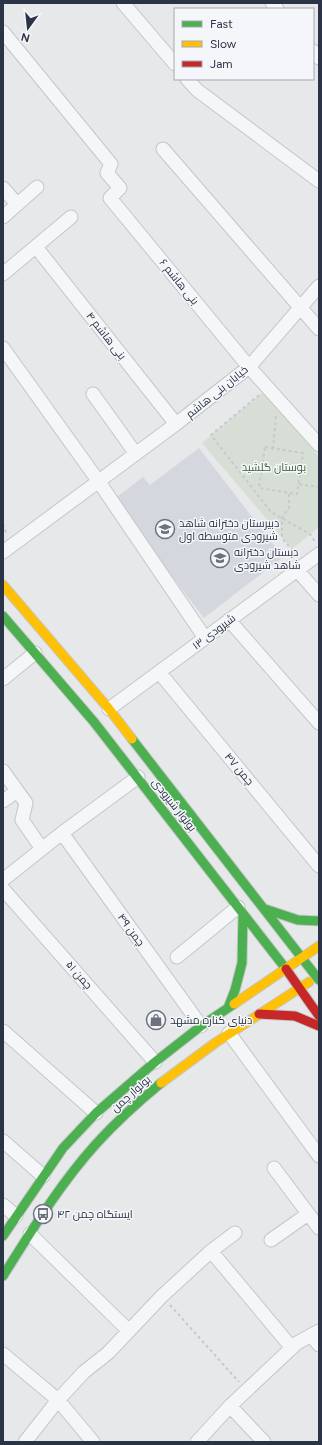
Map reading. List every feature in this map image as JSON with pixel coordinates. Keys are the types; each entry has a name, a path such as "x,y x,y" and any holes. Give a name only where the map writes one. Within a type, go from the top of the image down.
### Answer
{"main road":[{"name":"بولوار شیرودی","path":"3,585 110,709 318,977"},
{"name":"بولوار شیرودی","path":"3,616 94,722 138,777 286,969 319,1016"},
{"path":"265,909 298,920 319,921"},
{"path":"228,1008 236,990 242,963 241,911"},
{"name":"بولوار چمن","path":"3,1236 63,1148 96,1112 155,1062 201,1026 319,946"},
{"name":"بولوار چمن","path":"3,1276 64,1183 112,1127 165,1080 229,1033 318,977"},
{"path":"259,1014 295,1016 319,1026"}],"street":[{"path":"124,3 174,63"},
{"name":"بنی هاشم ۶","path":"3,32 111,164 106,173 120,188 110,198 249,367 319,445"},
{"path":"188,80 197,90 319,181"},
{"path":"163,149 319,329"},
{"path":"3,217 37,187"},
{"path":"3,188 17,204"},
{"path":"3,274 71,217"},
{"name":"بنی هاشم ۴","path":"36,247 176,424"},
{"name":"خیابان بنی هاشم","path":"3,552 99,482 249,367 319,286"},
{"path":"3,348 99,482 206,638"},
{"path":"93,394 136,454"},
{"name":"شیرودی ۱۳","path":"110,709 319,554"},
{"path":"300,568 319,595"},
{"path":"229,620 319,723"},
{"path":"3,679 35,653"},
{"name":"چمن ۴۷","path":"159,672 319,866"},
{"path":"3,771 26,803 22,820 42,849"},
{"path":"3,880 62,833 138,777"},
{"path":"3,801 17,791"},
{"name":"چمن ۴۹","path":"62,833 201,1026"},
{"name":"چمن ۵۱","path":"3,889 155,1062"},
{"path":"177,956 241,911"},
{"path":"3,1031 96,1112"},
{"path":"229,1033 319,1156"},
{"path":"3,1141 43,1176"},
{"path":"274,1168 319,1228"},
{"path":"3,1205 16,1216"},
{"path":"272,1240 308,1214"},
{"path":"30,1234 129,1331"},
{"path":"25,1442 58,1400 84,1372 108,1353 162,1296 211,1251 235,1234"},
{"path":"211,1251 292,1348"},
{"path":"197,1442 230,1406 297,1343 316,1337"},
{"path":"3,1354 58,1400 92,1442"},
{"path":"230,1406 264,1442"}],"path":[{"path":"263,392 211,435 271,512 293,526 310,534 319,547"},
{"path":"273,449 277,408 282,403"},
{"path":"254,491 259,488 297,494 303,453 265,447 259,488"},
{"path":"299,484 319,487"},
{"path":"289,493 289,508 282,518 282,538 300,568"},
{"path":"162,1296 247,1390"}],"shaded area":[{"path":"199,448 283,557 204,618 113,500 143,477 150,485"}],"green space":[{"name":"بوستان گلشید","path":"263,392 319,457 319,527 292,549 202,443"}],"traffic: fast":[{"path":"3,616 94,722 286,969"},
{"path":"132,739 319,980"},
{"path":"265,909 298,920 319,921"},
{"path":"228,1008 235,990 242,963 243,914"},
{"path":"3,1236 63,1148 96,1113 155,1062 201,1026 234,1004"},
{"path":"3,1276 47,1208 83,1159 119,1120 161,1083"}],"traffic: slow":[{"path":"3,585 109,709 132,739"},
{"path":"234,1004 319,946"},
{"path":"161,1083 215,1043 309,982"}],"traffic: jam":[{"path":"286,969 319,1016"},
{"path":"259,1014 295,1016 319,1026"}],"place":[{"name":"دبیرستان دخترانه شاهد شیرودی متوسطه اول","path":"165,529"},
{"name":"دبستان دخترانه شاهد شیرودی","path":"220,558"},
{"name":"دنیای کناره مشهد","path":"156,1020"},
{"name":"ایستگاه چمن ۴۲","path":"43,1214"}]}
